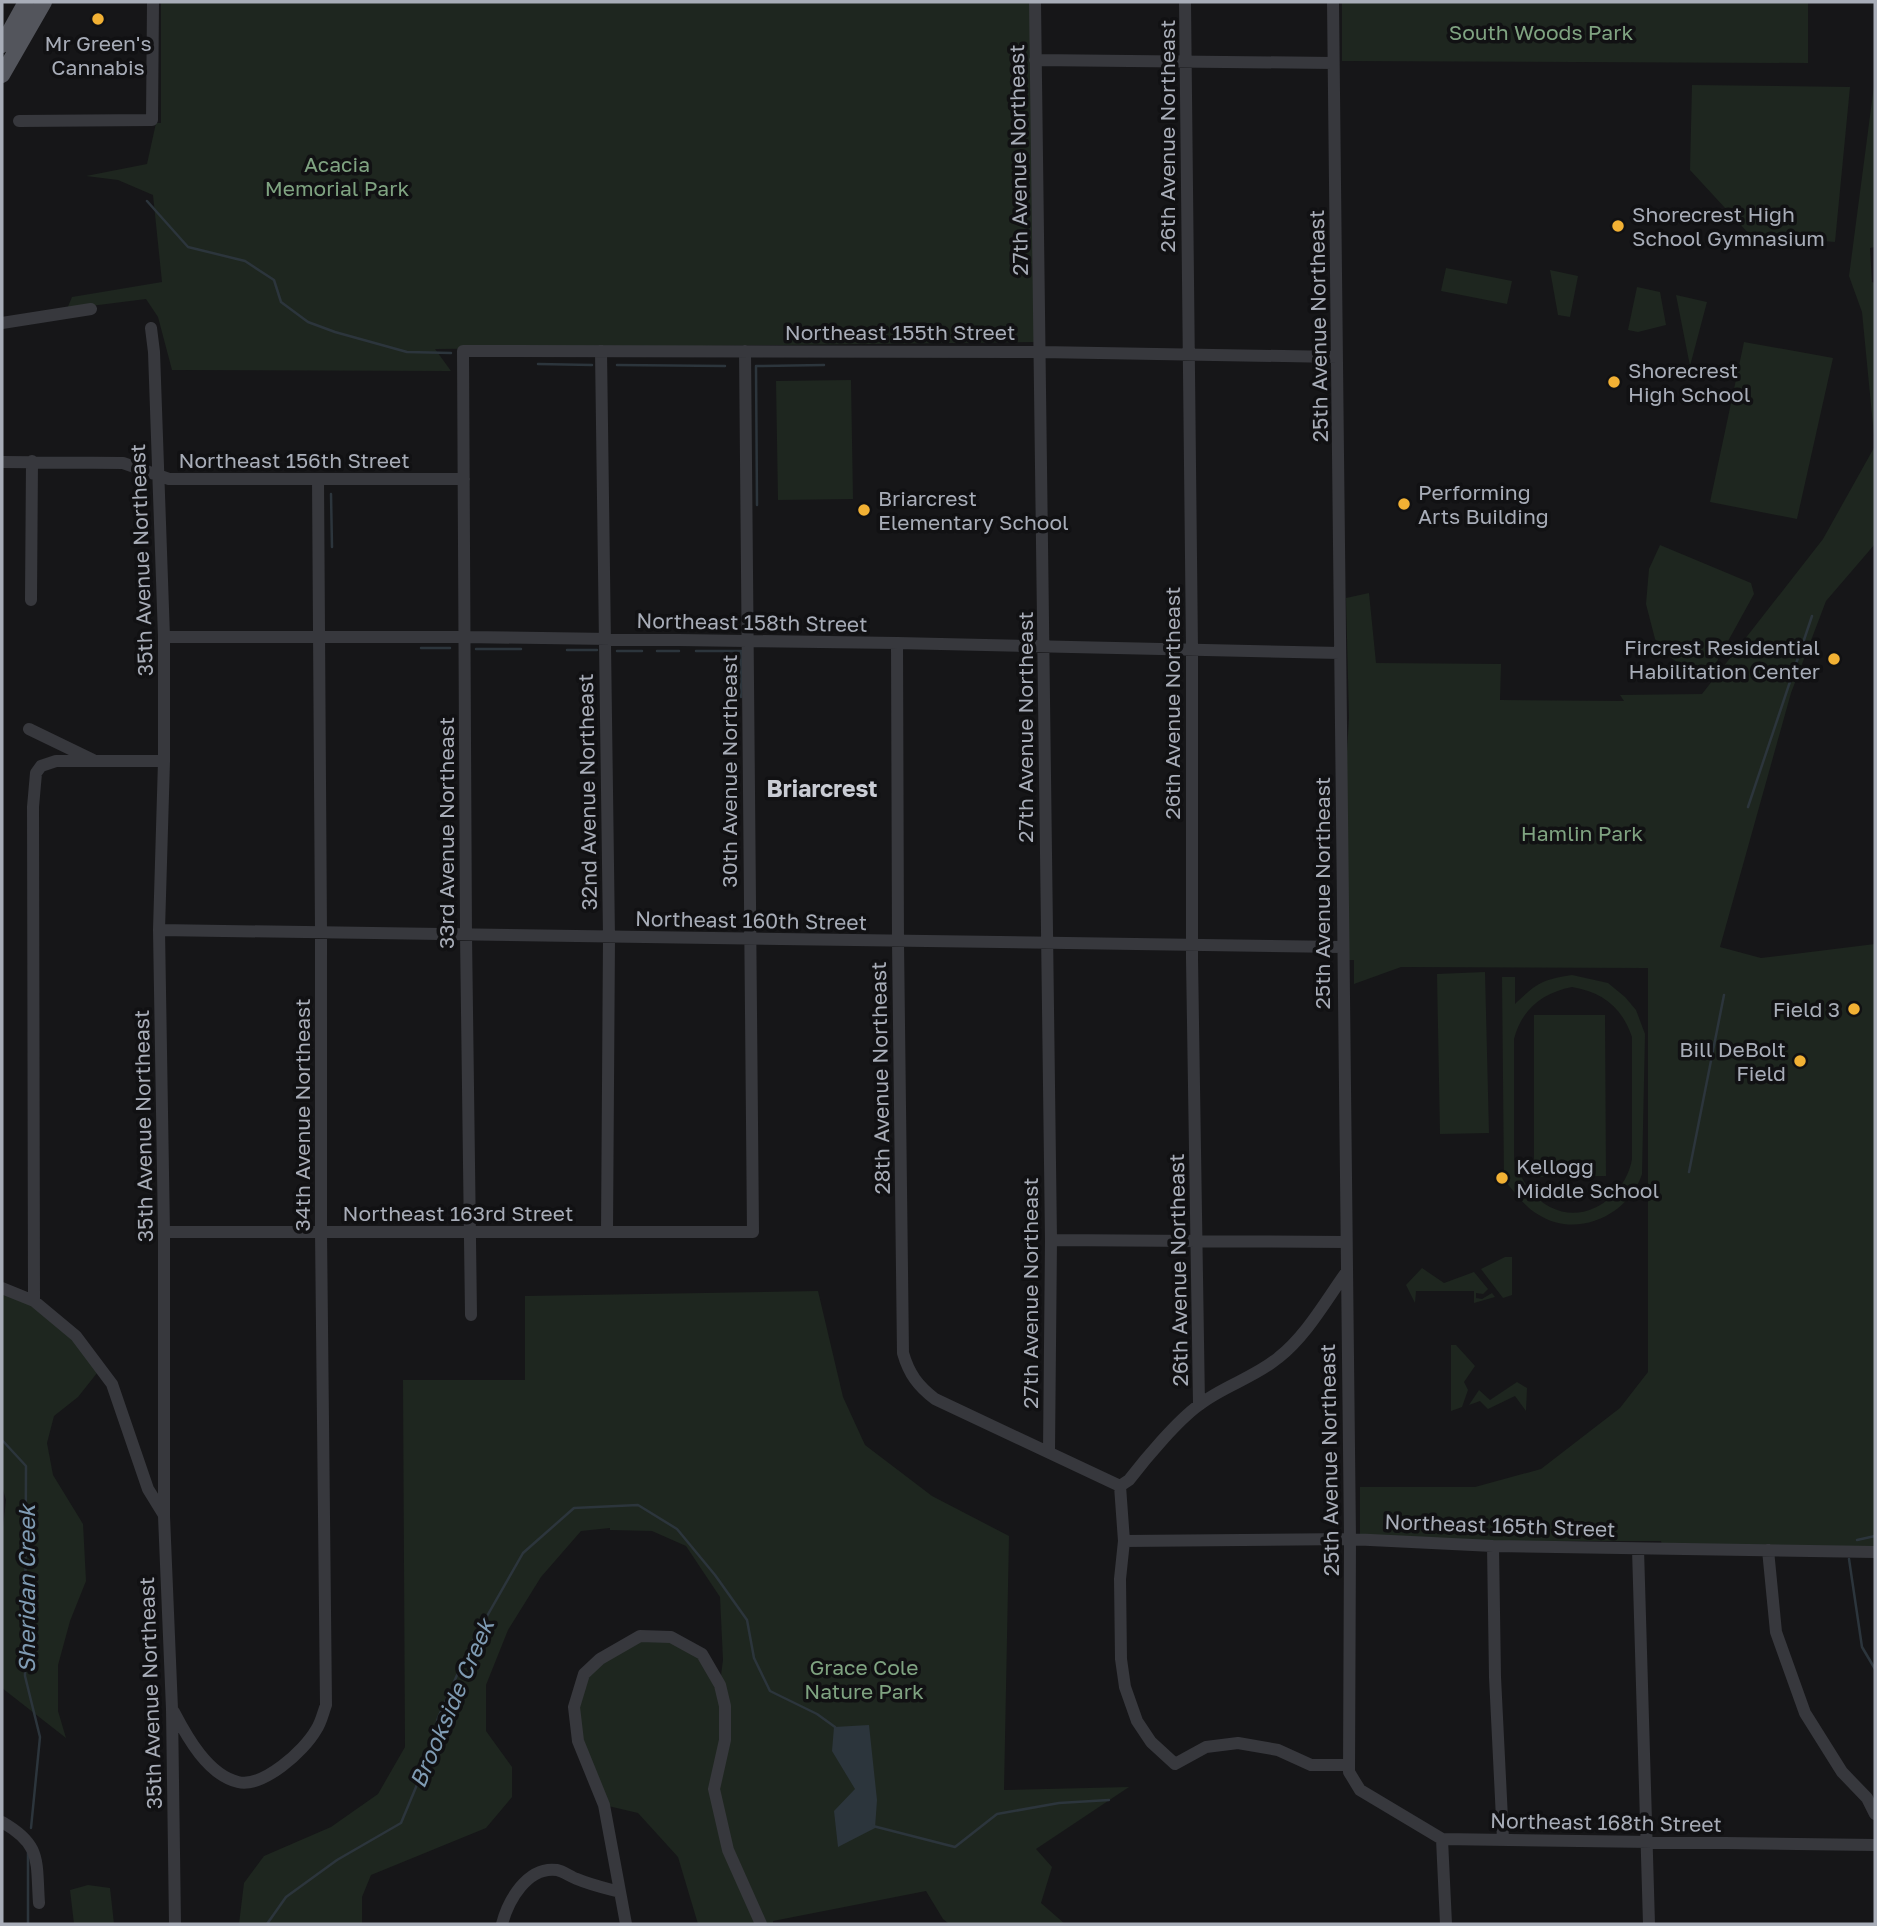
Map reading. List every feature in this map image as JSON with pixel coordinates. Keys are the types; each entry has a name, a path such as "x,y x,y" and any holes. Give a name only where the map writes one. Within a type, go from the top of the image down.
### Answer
{"main road":[{"path":"2,45 26,2"},
{"path":"2,75 44,2"}],"street":[{"path":"19,121 152,120 153,2"},
{"name":"27th Avenue Northeast","path":"1035,2 1041,352 1045,944 1051,1240 1049,1451"},
{"name":"26th Avenue Northeast","path":"1185,2 1192,650 1191,945 1199,1404"},
{"name":"25th Avenue Northeast","path":"1333,2 1350,1539 1349,1772 1360,1790 1442,1839"},
{"path":"1035,60 1333,64"},
{"path":"2,323 91,309"},
{"name":"35th Avenue Northeast","path":"151,328 164,637 164,761 159,930 164,1233 164,1516 172,1709 174,1924"},
{"name":"Northeast 155th Street","path":"463,351 1041,352 1337,357"},
{"name":"33rd Avenue Northeast","path":"463,351 471,1315"},
{"name":"32nd Avenue Northeast","path":"601,351 609,937 607,1233"},
{"name":"30th Avenue Northeast","path":"745,351 753,1233"},
{"path":"31,600 32,461"},
{"name":"Northeast 156th Street","path":"2,462 123,463 169,479 464,479"},
{"name":"34th Avenue Northeast","path":"172,1709 194,1749 225,1777 240,1783 257,1780 280,1768 317,1730 326,1705 318,479"},
{"name":"Northeast 158th Street","path":"164,637 465,637 1340,653"},
{"name":"28th Avenue Northeast","path":"897,643 903,1353 908,1370 917,1384 935,1399 1049,1451"},
{"path":"29,729 96,761"},
{"path":"34,1301 33,807 36,774 41,766 56,761 164,761"},
{"name":"Northeast 160th Street","path":"159,930 1342,947"},
{"name":"Northeast 163rd Street","path":"164,1233 753,1233"},
{"path":"1051,1240 1346,1242"},
{"path":"1120,1486 1129,1480 1199,1404 1260,1371 1280,1356 1302,1334 1346,1273"},
{"path":"2,1288 34,1301 76,1336 112,1384 148,1489 164,1516"},
{"path":"1049,1451 1120,1486"},
{"path":"1120,1486 1124,1541 1120,1579 1121,1659 1125,1687 1137,1721 1151,1742 1175,1764 1206,1747 1238,1743 1278,1750 1311,1765 1349,1765"},
{"name":"Northeast 165th Street","path":"1124,1541 1350,1539 1493,1546 1875,1552"},
{"path":"1493,1546 1495,1676 1503,1839"},
{"path":"1638,1549 1649,1924"},
{"path":"1768,1550 1776,1632 1805,1713 1842,1772 1867,1798 1875,1814"},
{"path":"626,1924 604,1805 578,1741 575,1707 584,1674 600,1659 640,1636 671,1636 702,1654 720,1685 725,1706 725,1740 714,1789 729,1850 761,1924"},
{"path":"2,1822 20,1832 29,1841 36,1866 39,1903"},
{"path":"1442,1839 1446,1924"},
{"name":"Northeast 168th Street","path":"1442,1839 1875,1845"},
{"path":"502,1924 506,1907 516,1892 540,1872 558,1870 589,1884 620,1892"}],"green space":[{"name":"Acacia Memorial Park","path":"161,2 1035,2 1035,342 435,349 451,371 172,370 158,317 146,299 67,309 72,297 162,282 153,195 118,180 86,176 147,164 156,123 161,123"},
{"name":"South Woods Park","path":"1342,2 1808,2 1808,63 1342,61"},
{"path":"1875,78 1875,247 1870,248 1872,282 1875,283 1875,446 1862,312 1849,276"},
{"path":"1692,85 1850,87 1835,242 1750,235 1690,170"},
{"path":"1446,268 1512,281 1507,304 1441,291"},
{"path":"1550,270 1578,276 1570,317 1558,315"},
{"path":"1637,287 1660,292 1666,325 1638,332 1628,330"},
{"path":"1676,295 1707,302 1690,366"},
{"path":"1744,342 1833,358 1797,519 1710,502"},
{"path":"851,380 853,499 778,500 776,381"},
{"name":"Hamlin Park","path":"1875,446 1875,544 1826,601 1791,693 1720,947 1761,958 1875,944 1875,1552 1663,1550 1661,1541 1493,1541 1360,1536 1360,1487 1475,1487 1541,1469 1620,1408 1648,1372 1648,968 1401,967 1354,984 1354,960 1342,960 1341,852 1349,718 1346,598 1369,593 1376,663 1501,664 1500,700 1624,701 1620,695 1702,694 1823,539"},
{"path":"1660,545 1751,583 1754,594 1711,672 1698,677 1670,657 1655,639 1646,604 1649,569"},
{"path":"1485,972 1489,1133 1440,1134 1437,974"},
{"path":"1572,975 1608,983 1636,1010 1645,1034 1642,1174 1626,1201 1614,1211 1600,1219 1569,1224 1554,1222 1534,1212 1504,1180 1502,977 1515,977 1515,1004 1540,984","holes":["1572,987 1602,997 1617,1009 1632,1037 1632,1159 1622,1184 1613,1195 1603,1204 1578,1213 1564,1212 1543,1203 1523,1180 1514,1159 1514,1039 1522,1019 1543,998"]},
{"path":"1534,1015 1605,1015 1606,1176 1534,1177"},
{"path":"1505,1257 1512,1257 1512,1295 1503,1298 1481,1269"},
{"path":"1422,1268 1444,1283 1474,1272 1488,1289 1483,1294 1476,1293 1476,1298 1482,1299 1492,1293 1495,1297 1474,1303 1474,1291 1416,1291 1415,1303 1406,1285"},
{"path":"2,1288 34,1301 101,1368 78,1397 54,1416 47,1443 53,1475 83,1524 86,1581 70,1621 58,1665 58,1711 66,1738 2,1688 2,1536 6,1500 2,1486"},
{"name":"Grace Cole Nature Park","path":"818,1291 843,1397 865,1445 932,1496 1009,1536 1004,1790 1129,1787 1036,1849 1052,1867 1041,1903 1065,1924 949,1924 926,1891 773,1921 773,1924 698,1924 678,1857 638,1813 604,1805 578,1741 574,1707 584,1674 640,1636 671,1637 702,1654 720,1683 723,1660 720,1597 686,1546 652,1531 610,1528 581,1531 541,1577 508,1630 486,1685 486,1731 512,1767 512,1797 486,1828 371,1875 362,1897 362,1924 239,1924 244,1883 264,1856 331,1827 378,1794 405,1747 403,1380 525,1380 525,1296"},
{"path":"1451,1345 1456,1345 1475,1366 1464,1382 1468,1390 1462,1407 1451,1411"},
{"path":"1517,1382 1527,1388 1526,1411 1515,1396 1488,1409 1480,1401 1469,1405 1479,1390 1490,1400"},
{"path":"88,1885 110,1888 114,1924 74,1924 70,1890"}],"shaded area":[{"path":"869,1725 877,1800 875,1828 838,1847 834,1811 855,1789 832,1751 834,1727"}],"waterway":[{"path":"147,201 188,247 245,261 274,280 281,302 308,322 407,352 451,353"},
{"path":"538,364 592,365"},
{"path":"617,365 725,366"},
{"path":"757,505 756,366 824,365"},
{"path":"331,494 332,547"},
{"path":"1748,807 1812,616"},
{"path":"421,648 450,648"},
{"path":"476,649 521,649"},
{"path":"567,650 597,650"},
{"path":"617,651 642,651"},
{"path":"657,651 679,651"},
{"path":"696,651 741,651 741,697"},
{"path":"1689,1172 1724,995"},
{"name":"Sheridan Creek","path":"2,1440 26,1466 25,1676 40,1737 31,1828"},
{"name":"Brookside Creek","path":"267,1924 286,1897 337,1860 401,1823 424,1768 438,1718 470,1646 523,1553 574,1508 638,1505 677,1529 747,1620 754,1658 770,1691 817,1714 835,1727"},
{"path":"1857,1540 1875,1536"},
{"path":"1849,1559 1862,1647 1875,1669"},
{"name":"Brookside Creek","path":"873,1826 955,1847 997,1814 1059,1803 1109,1800"},
{"name":"Sheridan Creek","path":"28,1851 28,1924"}],"place":[{"name":"Mr Green's Cannabis","path":"98,19"},
{"name":"Shorecrest High School Gymnasium","path":"1618,226"},
{"name":"Shorecrest High School","path":"1614,382"},
{"name":"Performing Arts Building","path":"1404,504"},
{"name":"Briarcrest Elementary School","path":"864,510"},
{"name":"Fircrest Residential Habilitation Center","path":"1834,659"},
{"name":"Field 3","path":"1854,1009"},
{"name":"Bill DeBolt Field","path":"1800,1061"},
{"name":"Kellogg Middle School","path":"1502,1178"}],"district":[{"name":"Briarcrest","path":"822,788"}]}
